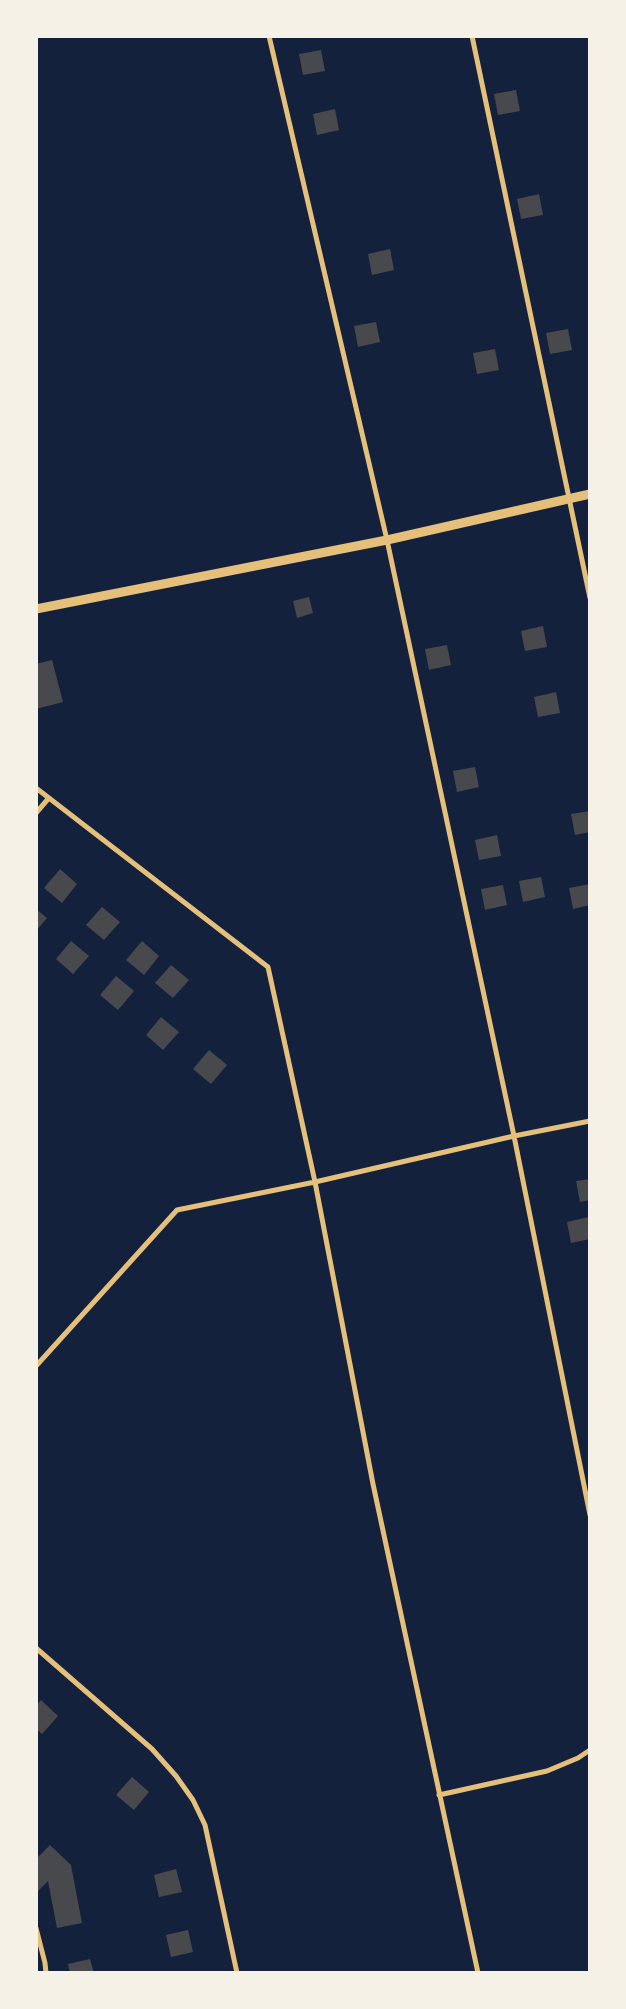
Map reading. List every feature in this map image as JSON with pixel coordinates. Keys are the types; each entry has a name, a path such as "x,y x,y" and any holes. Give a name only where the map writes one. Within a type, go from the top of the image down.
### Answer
{"street":[{"path":"269,36 388,540 514,1136 590,1515"},
{"path":"472,36 590,598"},
{"path":"36,609 388,540 590,494"},
{"path":"36,788 268,967 315,1182 373,1484 478,1973"},
{"path":"36,814 48,799"},
{"path":"36,1366 177,1210 315,1182 514,1136 590,1121"},
{"path":"36,1648 152,1749 194,1800 205,1825 236,1973"},
{"path":"439,1795 547,1771 578,1758 590,1750"},
{"path":"36,1928 46,1973"}],"building":[{"path":"321,50 325,71 303,75 299,54"},
{"path":"516,90 520,111 498,115 494,94"},
{"path":"335,109 339,130 317,135 313,114"},
{"path":"539,194 543,215 521,219 517,199"},
{"path":"390,249 394,270 372,275 368,254"},
{"path":"376,322 380,342 358,347 354,326"},
{"path":"568,329 572,350 550,354 546,333"},
{"path":"495,349 499,370 477,374 473,353"},
{"path":"309,597 313,613 297,618 293,601"},
{"path":"543,626 547,647 525,651 521,631"},
{"path":"447,645 451,665 429,670 425,649"},
{"path":"52,660 63,702 36,709 36,664"},
{"path":"556,692 560,713 538,717 534,697"},
{"path":"475,767 479,787 457,792 453,771"},
{"path":"590,811 590,832 575,835 571,814"},
{"path":"497,835 501,856 479,860 475,840"},
{"path":"60,869 77,884 62,903 44,888"},
{"path":"541,877 545,897 523,902 519,881"},
{"path":"590,884 590,905 573,909 569,888"},
{"path":"503,885 507,905 485,910 481,889"},
{"path":"102,907 120,922 104,940 86,925"},
{"path":"36,909 47,918 36,931"},
{"path":"71,941 89,956 73,974 56,959"},
{"path":"142,941 159,956 144,975 126,960"},
{"path":"171,965 189,980 173,998 155,983"},
{"path":"116,976 134,991 118,1010 100,995"},
{"path":"161,1017 179,1032 163,1050 146,1035"},
{"path":"209,1050 227,1065 211,1084 193,1069"},
{"path":"590,1179 590,1200 580,1202 576,1181"},
{"path":"589,1217 590,1239 571,1243 567,1222"},
{"path":"41,1700 58,1716 42,1734 36,1729 36,1706"},
{"path":"132,1777 149,1792 134,1810 116,1795"},
{"path":"50,1845 71,1865 82,1923 57,1928 48,1881 36,1893 36,1859"},
{"path":"176,1869 182,1892 159,1897 154,1875"},
{"path":"188,1930 193,1952 171,1957 166,1935"},
{"path":"90,1959 94,1973 70,1973 68,1964"}]}
